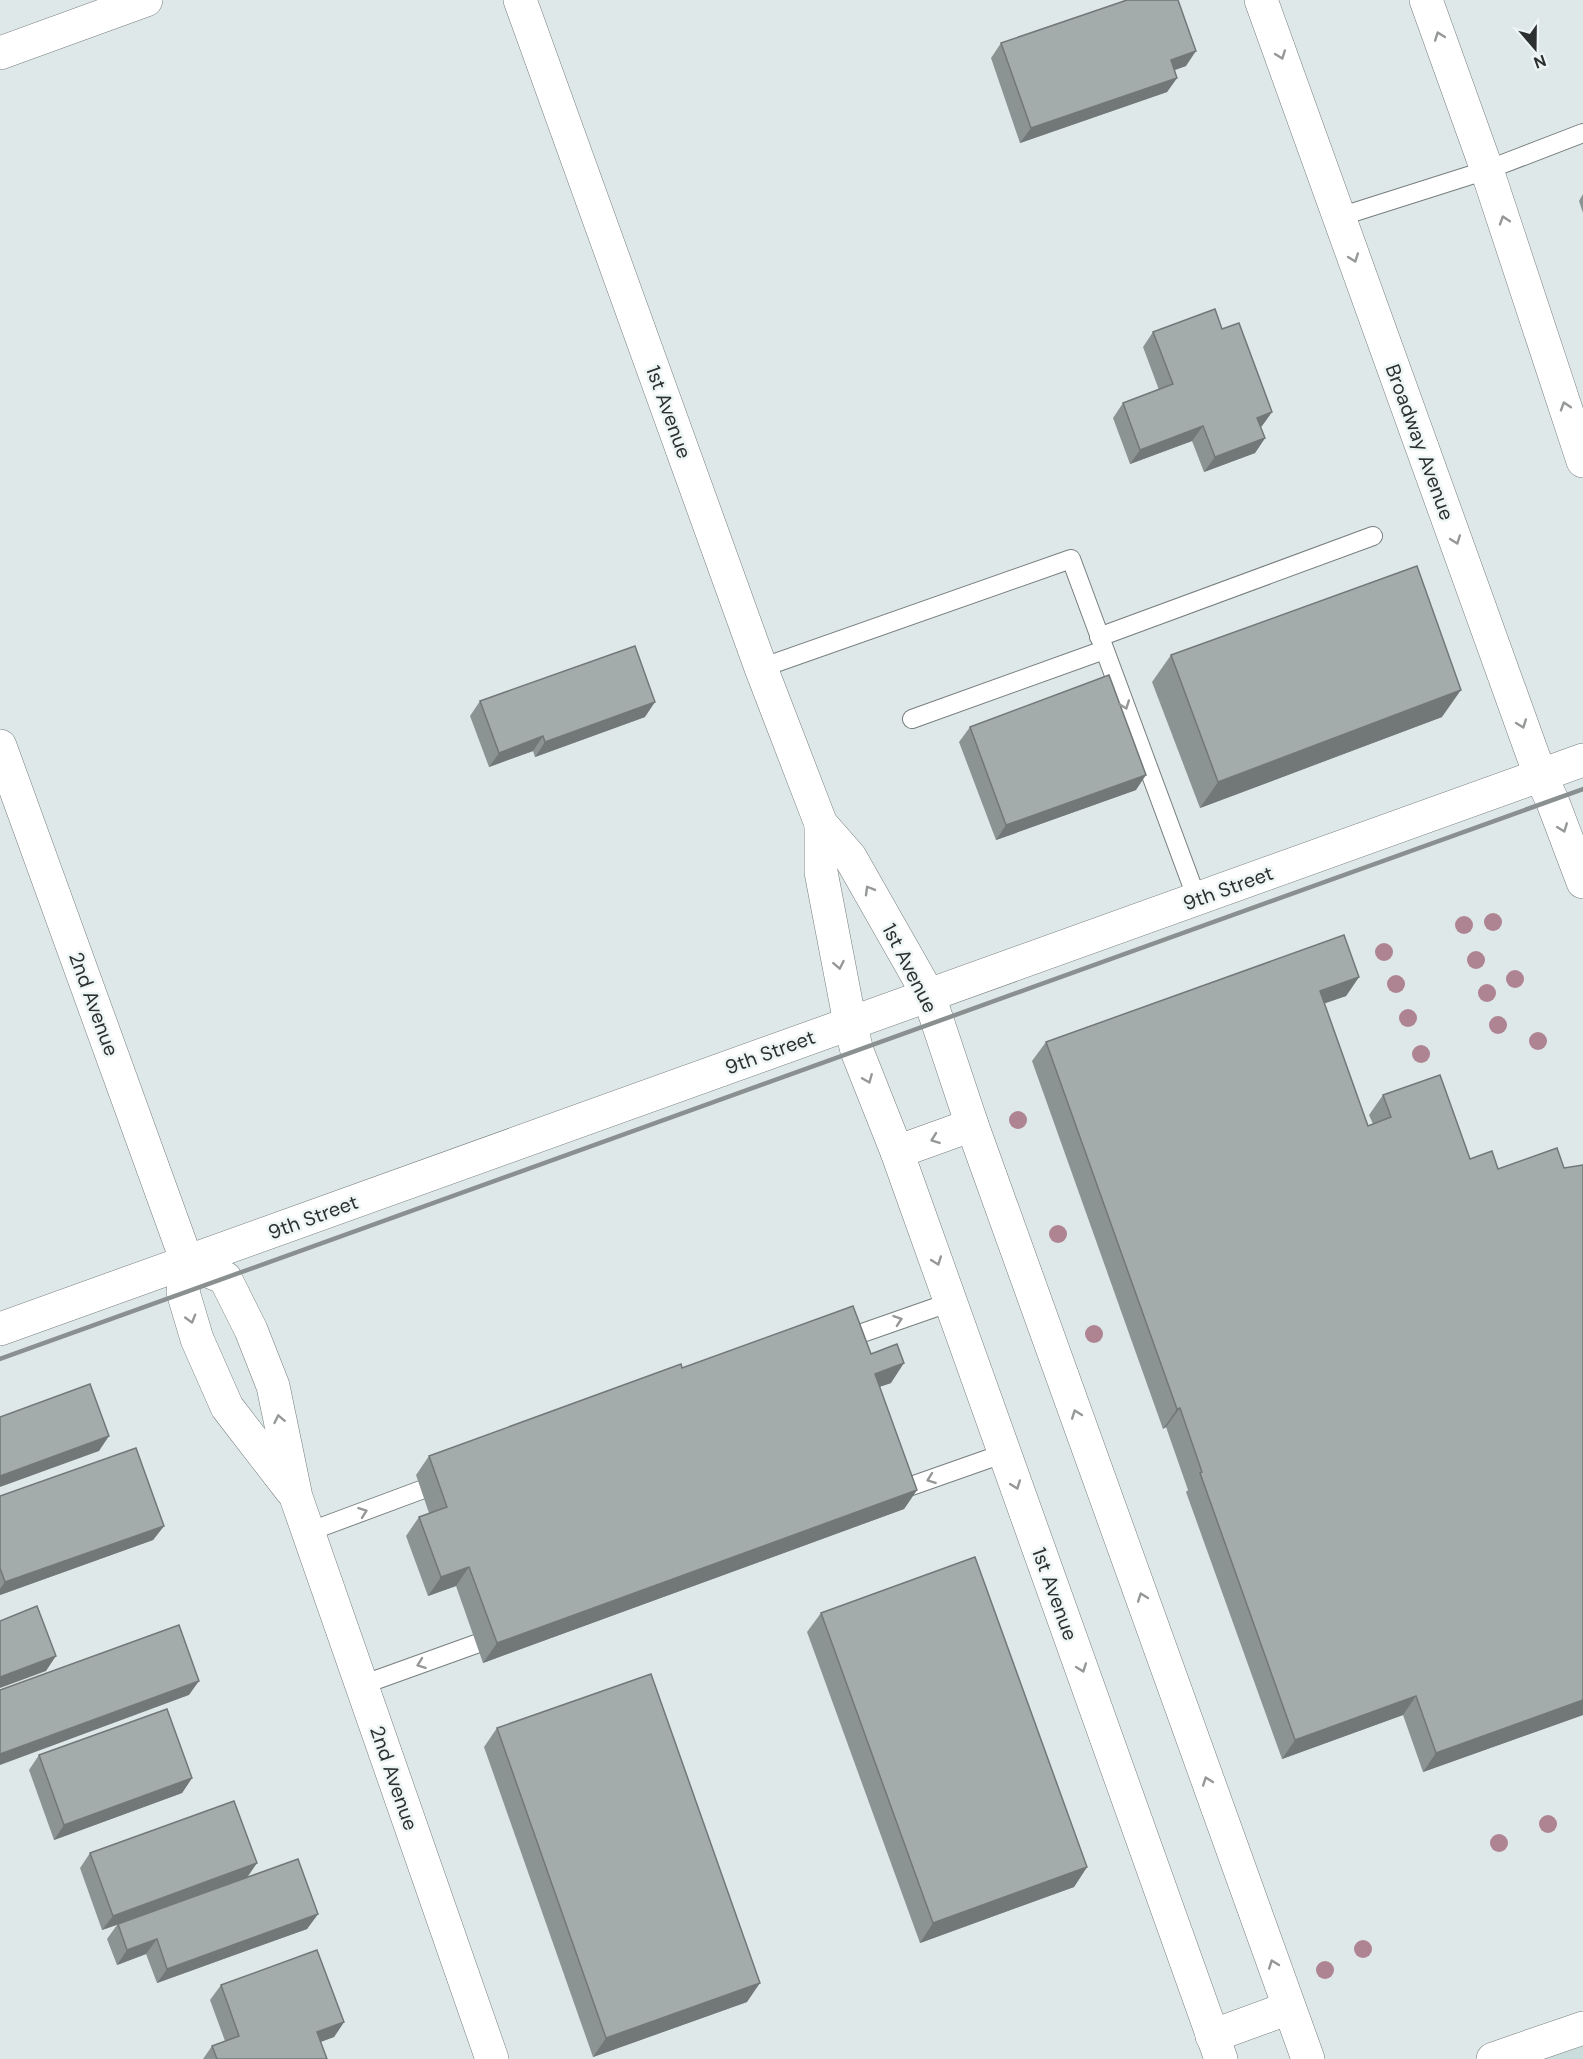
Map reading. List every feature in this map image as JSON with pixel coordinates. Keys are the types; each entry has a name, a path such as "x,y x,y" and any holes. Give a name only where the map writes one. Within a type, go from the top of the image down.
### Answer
{"street":[{"path":"0,53 146,0"},
{"name":"1st Avenue","path":"520,0 761,668 821,824 850,857 929,996 972,1125 1308,2059"},
{"name":"Broadway Avenue","path":"1261,0 1540,775 1552,800 1583,882"},
{"path":"1426,0 1487,170 1583,461"},
{"name":"2nd Avenue","path":"0,746 187,1262 183,1292 197,1339 227,1407 296,1497"},
{"name":"9th Street","path":"0,1329 1583,760"},
{"name":"1st Avenue","path":"821,824 821,872 857,1051 897,1152 1217,2047 1289,2008"},
{"path":"897,1152 972,1125"},
{"name":"2nd Avenue","path":"187,1262 225,1278 251,1330 273,1386 296,1497 492,2059"},
{"path":"1493,2059 1583,2028"}],"lane":[{"path":"1339,217 1487,170 1583,134"},
{"path":"912,718 1373,536"},
{"path":"761,668 1071,559 1197,899"},
{"path":"845,1339 951,1302"},
{"path":"897,1491 1005,1453"},
{"path":"308,1532 421,1491"},
{"path":"362,1685 476,1644"}],"shaded area":[{"path":"1583,2028 1583,2059 1493,2059"}],"building":[{"path":"1127,0 1178,0 1196,51 1171,60 1177,78 1031,128 1001,43"},
{"path":"1215,309 1222,329 1239,323 1272,412 1257,418 1265,438 1215,457 1203,426 1140,450 1123,403 1173,384 1153,332"},
{"path":"1417,566 1461,690 1218,782 1171,655"},
{"path":"635,646 655,702 545,742 543,736 499,753 480,701"},
{"path":"1109,675 1146,775 1006,825 970,727"},
{"path":"1344,935 1359,977 1320,991 1368,1126 1391,1117 1383,1095 1440,1075 1470,1159 1492,1151 1498,1169 1557,1148 1564,1168 1583,1165 1583,1700 1436,1753 1416,1696 1295,1740 1200,1473 1202,1472 1180,1408 1177,1409 1046,1042"},
{"path":"853,1306 871,1354 897,1344 904,1363 875,1374 917,1490 497,1643 469,1567 441,1577 419,1517 447,1507 429,1456 681,1364 682,1368"},
{"path":"90,1384 109,1436 0,1476 0,1417"},
{"path":"136,1448 164,1526 5,1582 0,1568 0,1496"},
{"path":"975,1557 1087,1867 933,1923 821,1613"},
{"path":"37,1606 56,1656 0,1677 0,1621"},
{"path":"179,1625 199,1681 0,1754 0,1690"},
{"path":"651,1674 760,1983 606,2038 497,1728"},
{"path":"167,1709 192,1778 64,1825 39,1755"},
{"path":"234,1801 257,1863 113,1916 90,1853"},
{"path":"298,1859 318,1914 167,1969 157,1939 127,1950 118,1924"},
{"path":"317,1950 344,2022 317,2032 327,2059 217,2059 212,2046 239,2036 221,1985"}],"railway":[{"path":"0,1359 1583,789"}]}
